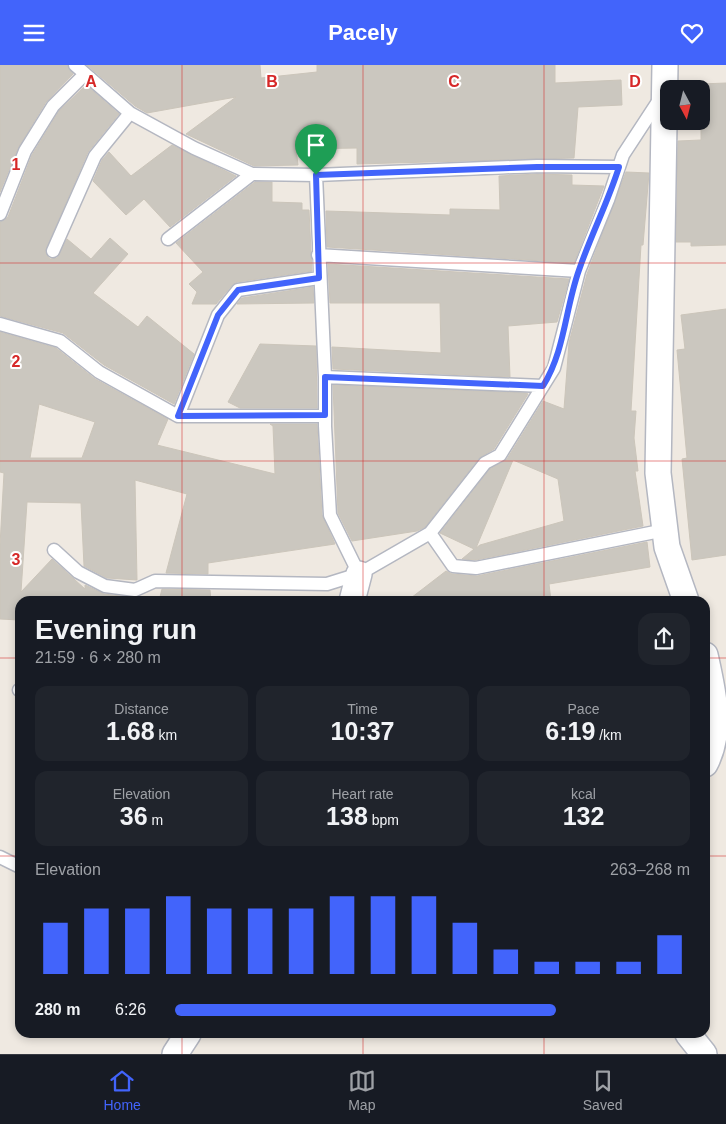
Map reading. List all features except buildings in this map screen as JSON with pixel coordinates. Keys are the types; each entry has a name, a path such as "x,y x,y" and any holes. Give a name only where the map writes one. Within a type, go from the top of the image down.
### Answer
{"street":[{"path":"665,65 665,80"},
{"path":"664,130 658,473 667,547 684,596"},
{"path":"353,596 359,574"},
{"path":"710,677 713,690 715,729 710,754"},
{"path":"175,1054 185,1038"},
{"path":"691,1038 704,1054"}],"lane":[{"path":"75,65 130,113 194,148 252,174 316,175 537,167 619,167"},
{"path":"0,214 25,151 53,106 85,74"},
{"path":"54,550 78,572 105,586 135,590 155,581 326,584 359,574 430,533 485,463 500,455 554,367 579,271 608,200 623,155 660,99"},
{"path":"54,251 95,156 130,113"},
{"path":"168,239 252,174"},
{"path":"316,175 330,515 359,574"},
{"path":"318,255 579,271"},
{"path":"178,416 218,315 238,290 319,278"},
{"path":"0,324 60,341 99,372 178,416 325,415"},
{"path":"325,377 543,386"},
{"path":"430,533 453,566 476,568 665,530"},
{"path":"0,857 15,864"}],"route":[{"path":"537,167 619,167 608,200 579,271 554,367 543,386 325,377 325,415 178,416 218,315 238,290 319,278 316,175 537,167"}]}
